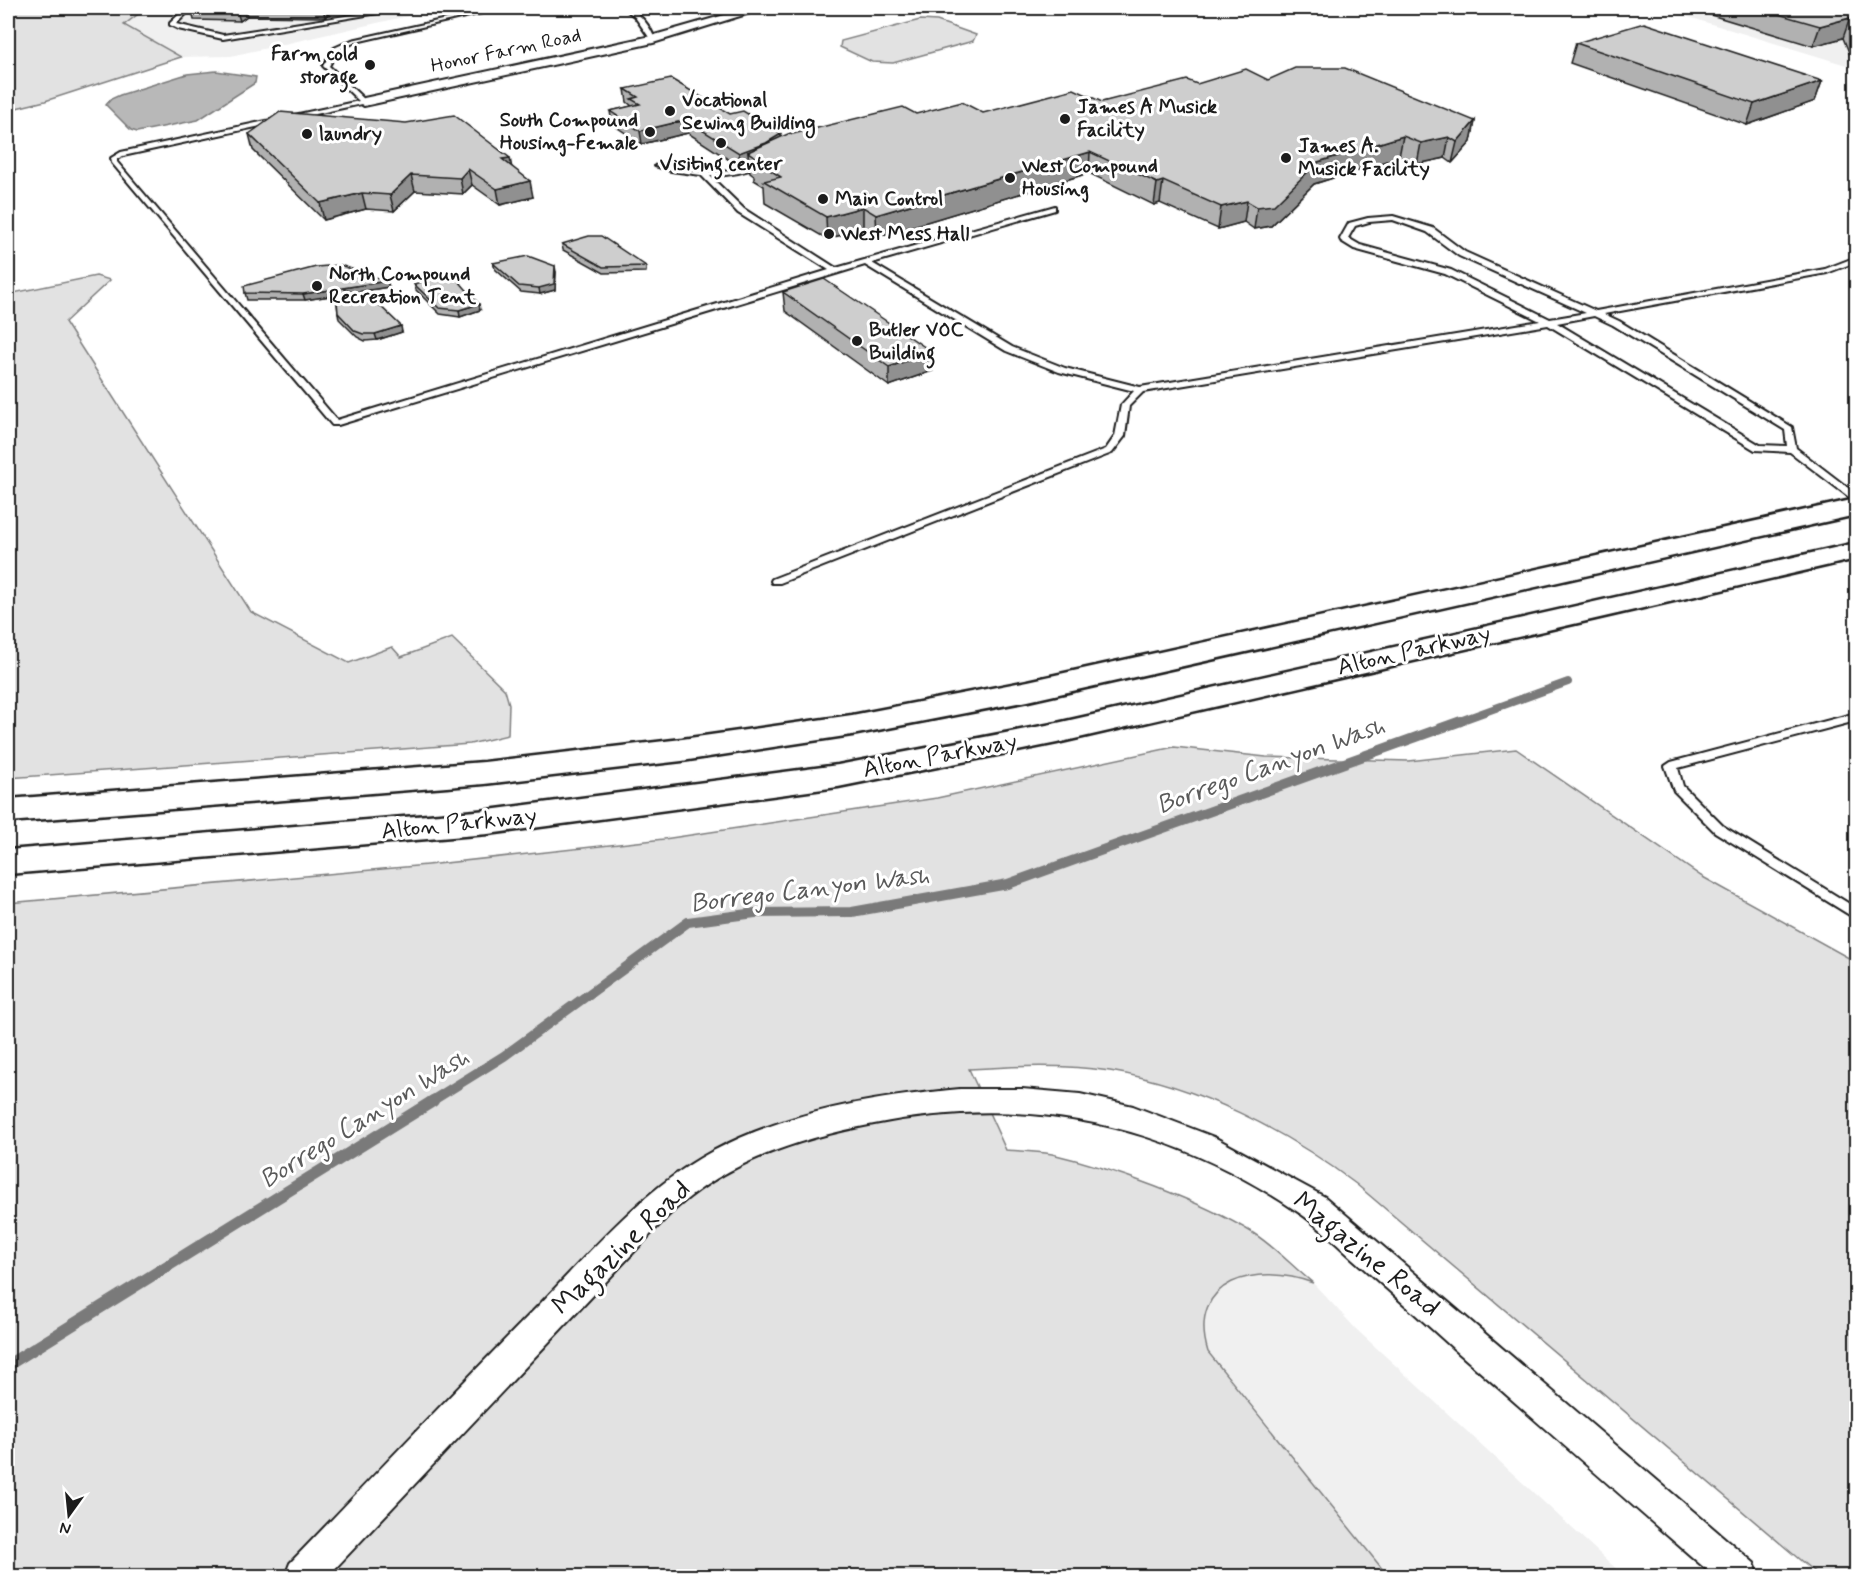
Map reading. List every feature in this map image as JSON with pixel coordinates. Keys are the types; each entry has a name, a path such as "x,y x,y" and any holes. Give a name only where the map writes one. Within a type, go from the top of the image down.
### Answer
{"main road":[{"name":"Alton Parkway","path":"8,811 484,773 682,750 852,725 1028,691 1857,507"},
{"name":"Alton Parkway","path":"8,862 500,821 709,795 838,776 1057,733 1857,551"}],"street":[{"name":"Honor Farm Road","path":"364,102 653,39 760,8"},
{"name":"Magazine Road","path":"303,1576 610,1252 676,1190 724,1159 787,1133 834,1118 907,1106 979,1101 1056,1103 1132,1118 1190,1138 1245,1164 1314,1206 1741,1576"}],"lane":[{"path":"189,8 172,24 180,28 223,37 405,8"},
{"path":"364,102 326,66 336,49 354,41 501,8"},
{"path":"626,8 637,16 653,39"},
{"path":"364,102 121,154 114,158 114,162 335,423 835,271 1052,208"},
{"path":"658,166 721,175 751,170 772,159"},
{"path":"704,174 741,211 835,271"},
{"path":"1792,449 1789,429 1597,314 1462,254 1430,230 1393,218 1368,220 1352,225 1344,238 1357,247 1448,272 1550,322 1758,448 1792,449 1857,498"},
{"path":"867,263 1009,349 1062,370 1140,390 1597,314 1827,271 1857,259"},
{"path":"776,581 1109,451 1120,436 1125,405 1140,390"},
{"path":"1857,717 1671,766 1678,788 1719,829 1857,914"}],"shaded area":[{"path":"8,8 146,8 124,25 181,57 45,101 8,110"},
{"path":"146,8 443,8 231,56 181,57 123,25"},
{"path":"1659,8 1856,8 1856,68"},
{"path":"920,20 937,21 976,35 973,41 893,63 872,62 840,47 841,41"},
{"path":"216,71 256,77 255,83 198,120 137,132 131,130 106,105 111,99 120,95 187,74"},
{"path":"96,276 110,280 65,322 251,612 349,663 392,647 401,657 452,638 505,690 509,704 508,735 470,744 8,778 8,294"},
{"path":"1174,747 1266,757 1409,761 1516,749 1701,876 1856,962 1856,1576 1819,1576 1356,1184 1329,1164 1270,1128 1176,1087 1110,1071 1040,1066 969,1069 1006,1150 1046,1153 1076,1160 1156,1187 1208,1209 1253,1233 1313,1283 1292,1277 1270,1275 1250,1276 1232,1282 1217,1293 1207,1307 1204,1327 1208,1352 1388,1576 8,1576 8,903 427,865 664,839 937,798"},
{"path":"1253,1274 1292,1275 1313,1283 1357,1330 1624,1576 1385,1576 1208,1352 1203,1319 1210,1301 1222,1287 1238,1279"}],"building":[{"path":"1757,8 1857,8 1857,32 1850,18 1820,26"},
{"path":"1644,23 1822,81 1754,104 1576,43"},
{"path":"1295,68 1345,68 1475,121 1457,142 1449,137 1421,143 1403,136 1318,162 1274,205 1257,207 1247,201 1221,207 1163,181 1157,183 1090,152 876,215 863,207 826,217 764,181 781,177 753,159 757,158 748,152 790,133 903,107 916,114 962,102 983,113 1074,89 1102,102 1187,80 1197,84 1246,69 1268,80"},
{"path":"671,79 730,114 743,111 781,134 766,143 739,153 686,120 640,131 610,111 640,104 631,99 638,97 625,89"},
{"path":"280,112 406,123 454,115 510,158 502,159 530,181 497,189 468,169 460,178 411,175 390,195 362,193 320,203 249,134"},
{"path":"589,236 601,236 646,266 603,267 562,244"},
{"path":"528,256 555,266 554,284 539,288 519,286 493,263"},
{"path":"340,265 387,281 342,288 376,302 401,326 375,334 355,331 338,313 336,289 303,294 245,293 244,286 316,267"},
{"path":"438,277 458,280 479,304 459,310 439,308 414,284"},
{"path":"824,279 932,352 889,367 783,292"}],"waterway":[{"name":"Borrego Canyon Wash","path":"1457,722 1568,682"},
{"name":"Borrego Canyon Wash","path":"430,1102 504,1056 688,922 755,913 852,912 1008,884 1461,721"},
{"name":"Borrego Canyon Wash","path":"8,1365 433,1101"}],"place":[{"name":"Farm cold storage","path":"370,65"},
{"name":"Vocational Sewing Building","path":"670,111"},
{"name":"James A Musick Facility","path":"1065,119"},
{"name":"South Compound Housing-Female","path":"650,132"},
{"name":"laundry","path":"307,134"},
{"name":"Visiting center","path":"721,143"},
{"name":"James A. Musick Facility","path":"1286,158"},
{"name":"West Compound Housing","path":"1010,178"},
{"name":"Main Control","path":"823,199"},
{"name":"West Mess Hall","path":"829,234"},
{"name":"North Compound Recreation Tent","path":"317,286"},
{"name":"Butler VOC Building","path":"857,341"}]}
